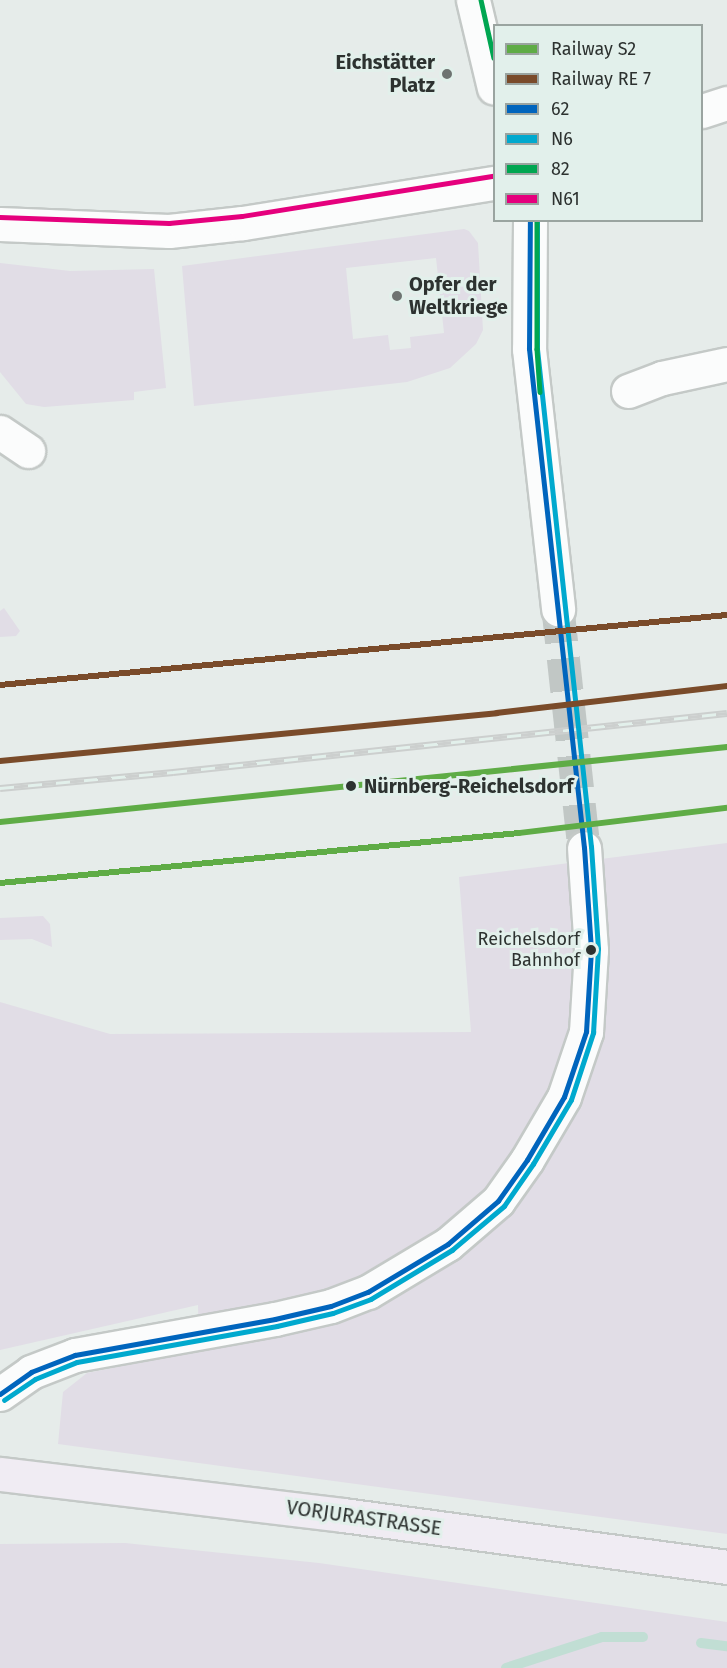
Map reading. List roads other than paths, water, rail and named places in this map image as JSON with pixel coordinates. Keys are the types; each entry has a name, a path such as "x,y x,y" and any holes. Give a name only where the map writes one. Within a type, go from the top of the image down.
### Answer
{"main road":[{"name":"VORJURASTRASSE","path":"0,1474 343,1515 727,1568"}],"street":[{"path":"473,0 493,80"},
{"path":"703,111 727,103"},
{"path":"0,224 21,227 169,231 243,223 493,183"},
{"path":"530,222 529,349 558,609"},
{"path":"628,391 662,378 727,363"},
{"path":"0,432 28,451"},
{"path":"0,1394 31,1372 75,1355 275,1319 331,1305 368,1292 448,1244 498,1201 527,1160 564,1097 586,1032 591,950 584,848"}],"waterway":[{"path":"506,1668 602,1637 643,1637"},
{"path":"701,1643 727,1646"}],"tunnel":[{"path":"558,609 584,848"}],"railway":[{"path":"0,788 173,772 727,713"}],"rail line":[{"name":"S2","path":"0,822 727,747"},
{"name":"S2","path":"0,883 519,833 727,808"}],"place":[{"name":"Eichstätter Platz","path":"447,74"},
{"name":"Opfer der Weltkriege","path":"397,296"},
{"name":"Nürnberg-Reichelsdorf","path":"351,786"},
{"name":"Reichelsdorf Bahnhof","path":"591,950"}]}
